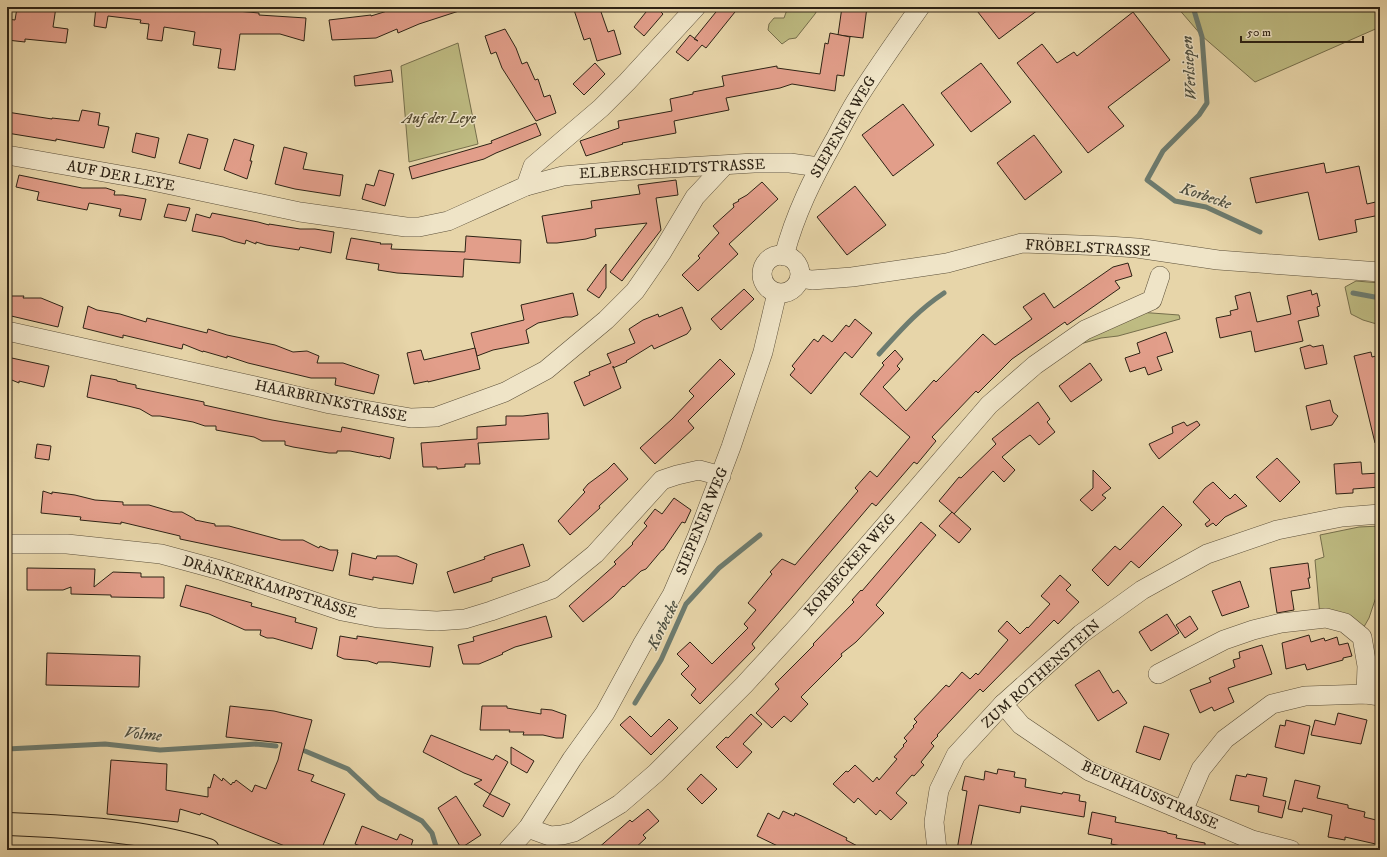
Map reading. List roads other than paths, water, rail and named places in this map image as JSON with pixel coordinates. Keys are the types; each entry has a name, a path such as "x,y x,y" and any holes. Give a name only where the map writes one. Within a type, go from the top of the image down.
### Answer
{"main road":[{"path":"7,824 73,828 145,843 194,846 208,850"}],"street":[{"path":"526,186 533,166 601,108 696,7"},
{"name":"SIEPENER WEG","path":"784,256 794,224 808,190 855,102 892,45 920,7"},
{"name":"AUF DER LEYE","path":"7,155 143,179 300,212 406,227 419,227 448,221 526,186"},
{"name":"ELBERSCHEIDTSTRASSE","path":"526,186 563,176 619,171 724,166 754,163 790,163 819,168"},
{"name":"HAARBRINKSTRASSE","path":"7,331 247,384 330,404 411,418 436,417 505,392 546,370 606,320 635,291 662,252 695,197 724,166"},
{"name":"FRÖBELSTRASSE","path":"800,278 812,280 852,277 947,263 1022,243 1137,248 1218,260 1380,272"},
{"path":"776,256 784,256 791,258 797,264 800,271 800,278 797,285 791,290 784,293 777,293 769,289 763,282 762,274 764,266 769,260 776,256"},
{"name":"KORBECKER WEG","path":"528,828 550,836 574,832 620,804 644,784 744,685 795,630 989,404 1035,365 1085,330 1152,300 1160,276"},
{"name":"SIEPENER WEG","path":"508,850 528,828 572,759 605,713 642,645 672,595 721,476 763,352 777,293"},
{"name":"DRÄNKERKAMPSTRASSE","path":"7,544 67,544 161,554 220,570 342,612 378,618 437,621 465,618 491,611 552,589 595,554 662,480 699,470 721,476"},
{"name":"ZUM ROTHENSTEIN","path":"937,850 934,822 939,790 956,755 1003,704 1081,634 1142,590 1207,554 1277,530 1342,517 1380,514"},
{"path":"1158,674 1224,640 1281,623 1326,618 1345,623 1362,637 1373,695 1305,696 1272,704 1224,739 1201,769 1183,811"},
{"name":"BEURHAUSSTRASSE","path":"1003,704 1021,725 1089,771 1252,840 1291,850"}],"waterway":[{"name":"Werlsiepen","path":"1193,7 1202,37 1207,103 1199,115 1163,151 1147,180 1175,201 1206,207 1260,232"},
{"name":"Korbecke","path":"879,354 917,314 944,293"},
{"name":"Korbecke","path":"1353,293 1380,298"},
{"name":"Korbecke","path":"635,703 661,660 686,604 719,568 760,535"},
{"name":"Volme","path":"7,749 105,744 160,750 256,744 276,746"},
{"name":"Volme","path":"305,751 348,769 379,798 422,821 432,833 437,850"}],"park label":[{"name":"Auf der Leye","path":"439,118"}]}
